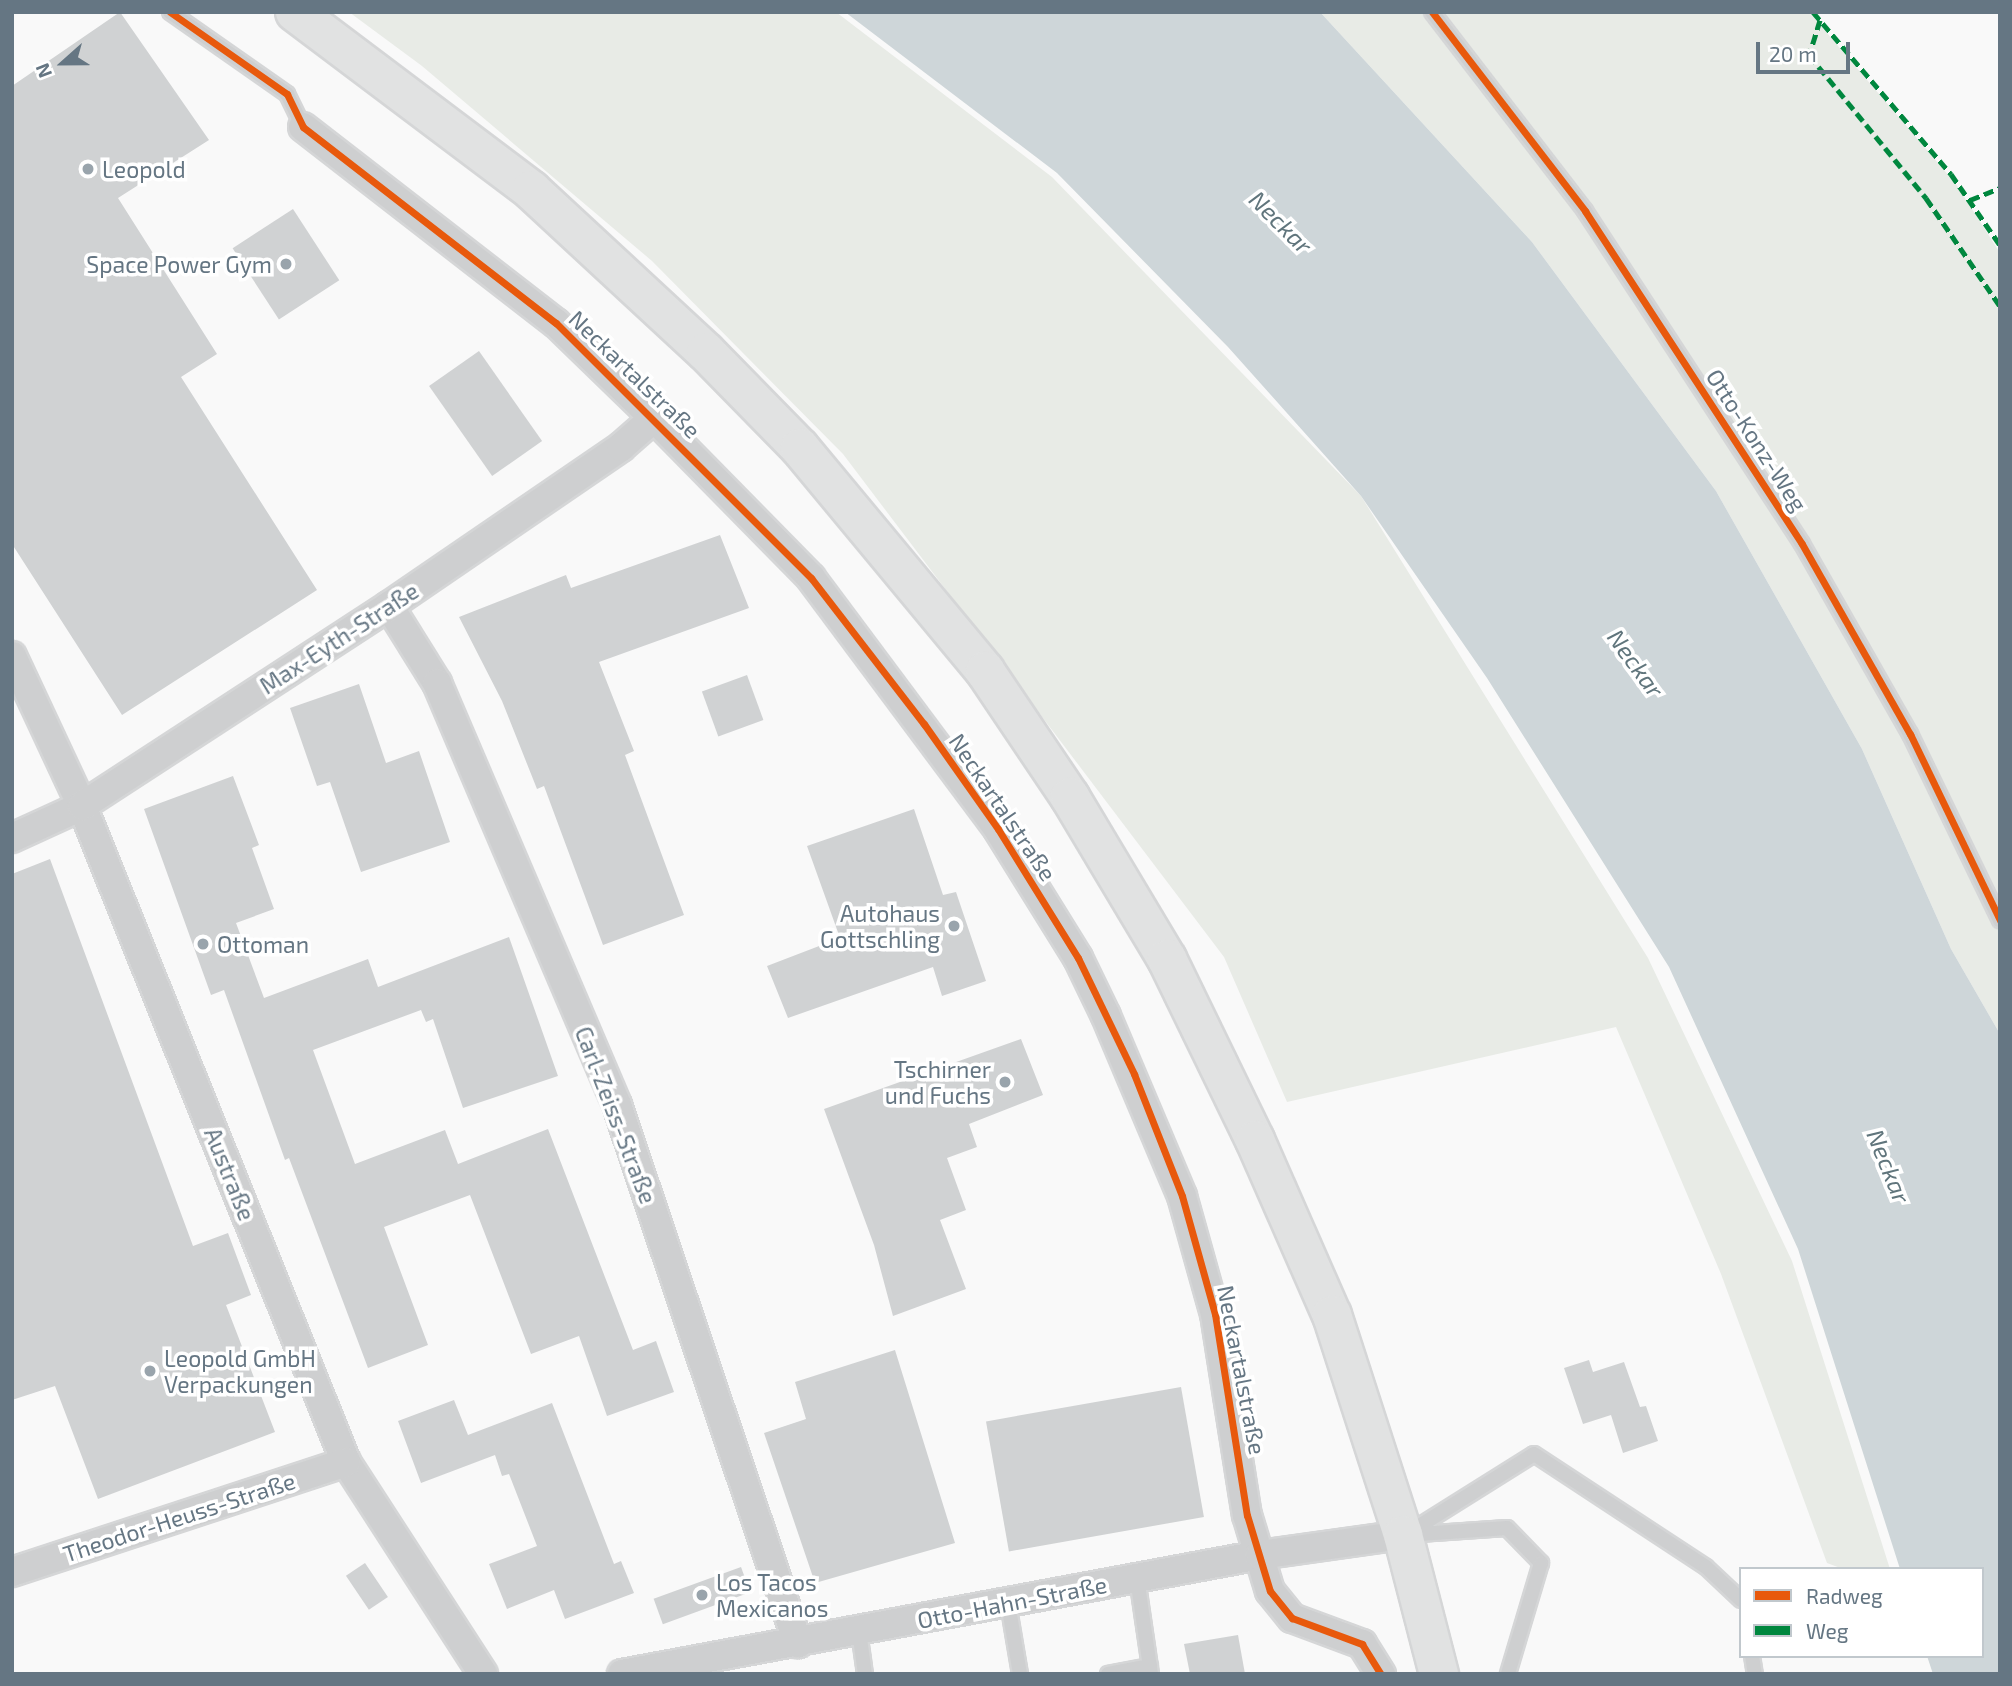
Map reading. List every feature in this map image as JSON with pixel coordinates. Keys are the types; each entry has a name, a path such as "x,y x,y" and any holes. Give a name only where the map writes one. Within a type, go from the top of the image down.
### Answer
{"main road":[{"path":"295,12 531,190 706,352 800,448 985,671 1070,797 1167,959 1255,1140 1332,1315 1404,1535 1439,1674"}],"street":[{"name":"Neckartalstraße","path":"303,127 556,323 654,418 811,578 998,829 1078,958 1134,1074 1182,1196 1215,1314 1247,1515 1279,1607 1306,1625 1346,1634 1362,1644 1381,1674"},
{"name":"Max-Eyth-Straße","path":"12,838 82,806 389,606 621,447 654,418"},
{"name":"Carl-Zeiss-Straße","path":"389,606 437,683 617,1105 798,1643"},
{"name":"Austraße","path":"12,656 82,806 346,1462 483,1674"},
{"name":"Theodor-Heuss-Straße","path":"12,1572 346,1462"},
{"name":"Otto-Hahn-Straße","path":"622,1674 1260,1555 1404,1535"}],"lane":[{"path":"170,12 287,94 303,127"},
{"name":"Otto-Konz-Weg","path":"1432,12 1585,211 1802,544 1910,734 2000,920"},
{"path":"1404,1535 1534,1454 1706,1567 1739,1598"},
{"path":"1404,1535 1507,1528 1541,1563 1508,1674"},
{"path":"1108,1674 1151,1670 1137,1578"},
{"path":"1009,1603 1020,1674"},
{"path":"859,1631 865,1674"}],"shaded area":[{"path":"349,12 836,12 1052,177 1361,496 1648,958 1792,1261 1889,1567 1838,1567 1827,1563 1721,1274 1616,1027 1287,1102 1224,957 843,454 652,261 422,66"},
{"path":"1320,12 1809,12 1956,184 2000,253 2000,1034 1951,949 1862,749 1716,491 1532,242"}],"water":[{"name":"Neckar","path":"845,12 1320,12 1532,242 1716,491 1862,749 1951,949 2000,1034 2000,1674 1933,1674 1928,1658 1984,1658 1984,1567 1899,1567 1798,1249 1669,967 1487,678 1361,496 1228,347 1057,173"}],"building":[{"path":"120,12 209,140 118,198 217,354 181,377 317,590 122,715 12,544 12,86"},
{"name":"Space Power Gym","path":"293,209 339,280 279,320 233,248"},
{"path":"479,351 542,441 492,476 429,386"},
{"path":"720,535 749,608 599,662 634,751 625,755 684,915 603,945 544,786 537,789 502,701 459,617 566,575 571,588"},
{"path":"747,675 763,720 718,737 702,691"},
{"path":"359,684 386,763 419,751 450,842 361,872 330,782 317,786 290,708"},
{"path":"233,776 259,845 252,848 274,909 236,923 264,998 368,959 378,987 509,937 558,1076 463,1108 433,1019 426,1022 421,1010 313,1050 355,1164 445,1130 458,1164 548,1129 633,1350 656,1341 674,1392 607,1416 579,1336 531,1354 470,1195 384,1227 428,1345 368,1368 289,1158 285,1160 224,990 211,995 144,809"},
{"path":"914,809 943,895 956,892 986,981 942,996 933,967 788,1018 767,966 840,938 807,846"},
{"path":"50,859 193,1246 228,1233 251,1295 226,1305 275,1432 98,1499 55,1386 12,1400 12,874"},
{"path":"1021,1039 1043,1095 969,1124 977,1147 947,1158 966,1210 940,1220 966,1289 893,1316 874,1245 824,1109"},
{"path":"895,1350 955,1543 815,1583 764,1433 806,1419 795,1382"},
{"path":"1589,1360 1593,1372 1624,1362 1640,1407 1646,1406 1658,1441 1623,1453 1611,1415 1583,1424 1564,1368"},
{"path":"1181,1387 1204,1517 1009,1551 986,1421"},
{"path":"454,1400 468,1435 552,1403 614,1564 621,1561 634,1593 565,1619 554,1590 507,1609 489,1564 537,1546 509,1474 502,1476 495,1455 421,1483 398,1421"},
{"path":"365,1563 388,1597 369,1610 346,1576"},
{"name":"Los Tacos Mexicanos","path":"741,1567 750,1592 663,1624 654,1599"},
{"path":"1238,1635 1245,1674 1190,1674 1184,1644"}],"marked path":[{"path":"1813,12 1951,174 2000,245"},
{"path":"1820,20 1809,55 1926,198 2000,306"},
{"path":"1970,200 2000,188"}],"cycle path":[{"path":"170,12 287,94 303,127 556,323 811,578 924,724 998,829 1078,958 1134,1074 1182,1196 1215,1314 1247,1515 1270,1591 1292,1618 1362,1644 1381,1674"},
{"path":"1432,12 1585,211 1802,544 1910,734 2000,920"}],"place":[{"name":"Leopold","path":"88,169"},
{"name":"Space Power Gym","path":"286,264"},
{"name":"Autohaus Gottschling","path":"954,926"},
{"name":"Ottoman","path":"203,944"},
{"name":"Tschirner und Fuchs","path":"1005,1082"},
{"name":"Leopold GmbH Verpackungen","path":"150,1371"},
{"name":"Los Tacos Mexicanos","path":"702,1595"}]}
